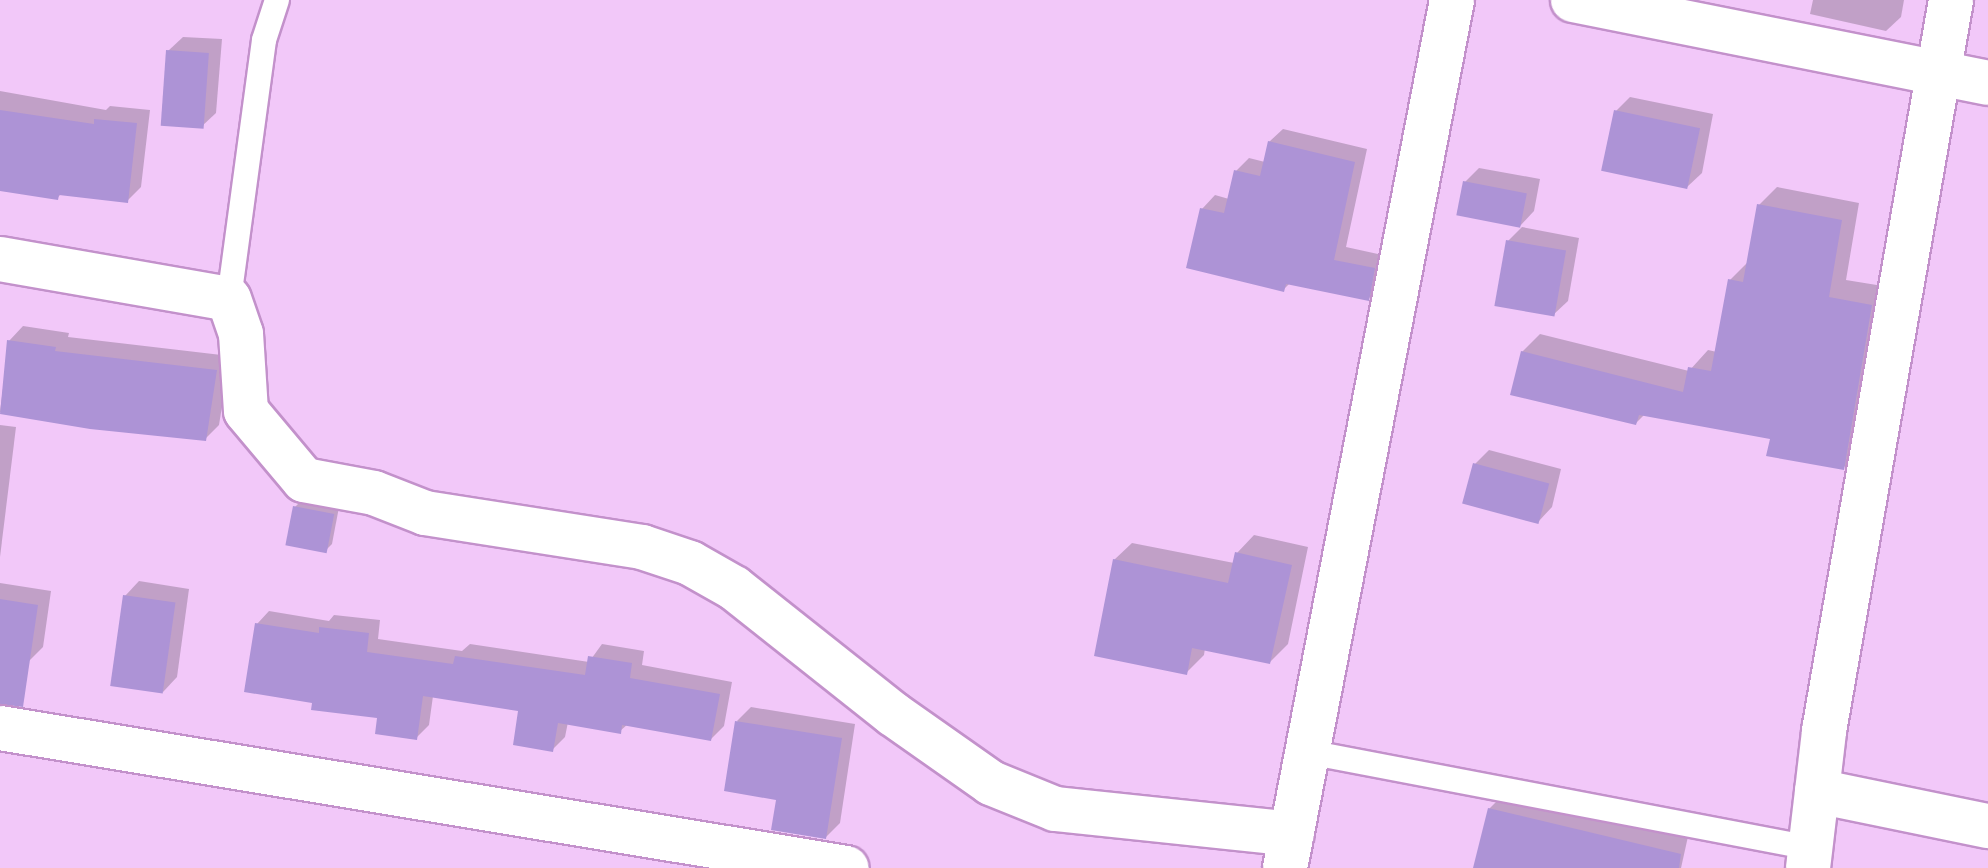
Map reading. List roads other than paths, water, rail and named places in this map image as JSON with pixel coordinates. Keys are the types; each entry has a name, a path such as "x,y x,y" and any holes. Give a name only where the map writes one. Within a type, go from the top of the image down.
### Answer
{"street":[{"path":"0,259 229,299 241,334 246,411 304,480 374,493 425,513 642,547 690,563 734,588 893,714 991,783 1055,809 1289,851 1452,0"},
{"path":"1573,0 1988,83"},
{"path":"1809,858 1827,716 1951,0"},
{"path":"0,728 847,868"},
{"path":"1817,791 1988,826"}],"lane":[{"path":"229,299 264,40 277,0"},
{"path":"1308,752 1809,858"}]}
